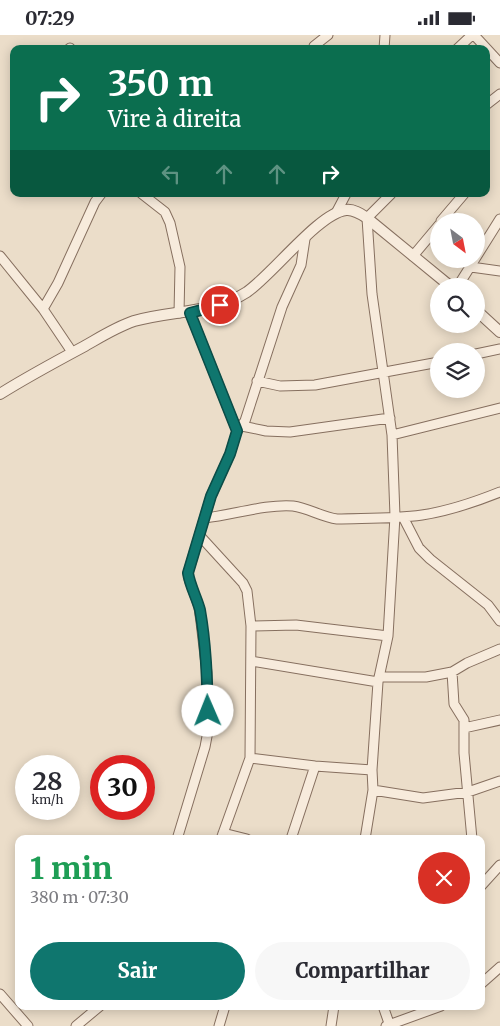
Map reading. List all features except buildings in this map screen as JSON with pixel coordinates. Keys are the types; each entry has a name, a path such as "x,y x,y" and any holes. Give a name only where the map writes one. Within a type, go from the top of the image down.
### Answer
{"street":[{"path":"315,45 328,35"},
{"path":"462,45 473,35 483,45"},
{"path":"490,53 500,63"},
{"path":"490,102 500,94"},
{"path":"43,309 58,283 99,197"},
{"path":"146,197 165,212 170,223 180,267 179,313"},
{"path":"336,213 344,197"},
{"path":"367,835 373,790 372,770 379,680 388,636 399,517 390,418 372,294 367,218 388,197"},
{"path":"449,213 462,197"},
{"path":"1,390 110,331 132,322 157,316 190,313 220,305 247,292 317,226 336,213 347,210 353,210 367,218 440,278"},
{"path":"485,244 500,219"},
{"path":"413,256 430,236"},
{"path":"178,835 205,747 208,731 207,673 202,622 188,573 211,496 228,459 239,428 247,417 282,307 301,265 305,239"},
{"path":"0,256 43,309 72,353"},
{"path":"478,268 500,271"},
{"path":"190,313 239,428"},
{"path":"485,318 500,332"},
{"path":"485,352 500,349"},
{"path":"257,381 280,385 315,385 430,364"},
{"path":"392,435 500,408"},
{"path":"239,428 290,432 390,418"},
{"path":"205,518 286,506 301,508 337,519 424,515 460,507 500,493"},
{"path":"399,517 419,548 488,605 500,621"},
{"path":"200,536 243,583 247,591 251,626 250,758 222,835"},
{"path":"251,626 296,625 388,636"},
{"path":"251,661 379,680 422,677 452,672 467,663 500,649"},
{"path":"452,672 454,704 463,716 464,753 472,835"},
{"path":"464,728 500,720"},
{"path":"250,758 372,770"},
{"path":"292,835 315,765"},
{"path":"373,790 424,798 468,792 500,781"},
{"path":"485,882 500,865"},
{"path":"485,980 500,967"},
{"path":"0,994 28,1026"},
{"path":"76,1026 95,1010"},
{"path":"218,1026 224,1010"},
{"path":"331,1026 333,1010"},
{"path":"385,1010 388,1026 431,1010"}],"route":[{"path":"208,711 207,673 202,622 188,573 211,496 226,464 237,431 212,364 190,313 220,305"}]}
